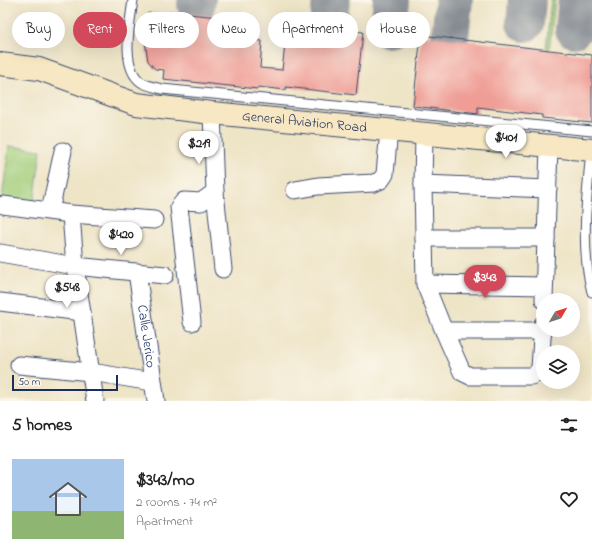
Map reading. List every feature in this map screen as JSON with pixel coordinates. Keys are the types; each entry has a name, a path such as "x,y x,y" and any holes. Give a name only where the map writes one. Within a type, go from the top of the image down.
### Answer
{"main road":[{"name":"General Aviation Road","path":"0,64 39,69 136,104 212,114 549,146 592,144"}],"street":[{"path":"212,114 215,192 223,269"},
{"path":"295,190 318,186 374,183 381,180 385,174 389,130"},
{"path":"424,135 423,184 425,284 462,372 470,376 531,376 536,374 540,368 542,337"},
{"path":"425,284 544,293 549,146"},
{"path":"50,212 63,151"},
{"path":"423,184 548,189"},
{"path":"192,322 179,208 184,202 201,202 215,192"},
{"path":"3,205 50,212 154,220"},
{"path":"71,214 75,266 95,401"},
{"path":"424,238 546,238"},
{"path":"0,253 75,266 164,274"},
{"name":"Calle Jerico","path":"137,272 156,401"},
{"path":"0,302 82,312"},
{"path":"444,332 536,328"},
{"path":"18,366 91,372 152,382"}],"lane":[{"path":"133,0 128,53 129,64 133,73 141,82 150,86 162,89 592,144 586,218 588,278 592,292"}],"green space":[{"path":"551,0 555,0 549,50 546,49"},
{"path":"9,146 41,150 34,204 2,199"}],"building":[{"path":"199,15 207,16 207,48 260,48 260,41 262,41 260,68 282,70 285,48 358,48 358,32 363,32 356,95 286,87 286,90 258,87 258,89 163,79 164,70 155,69 148,61 146,48 199,48"},
{"path":"430,36 592,55 592,123 542,118 542,115 478,107 478,114 413,106 420,48 430,48"}],"taxiway":[{"path":"196,5 197,0"},
{"path":"330,12 331,0"},
{"path":"391,12 392,0"},
{"path":"450,36 454,0"},
{"path":"525,23 527,0"},
{"path":"574,29 577,0"}]}
